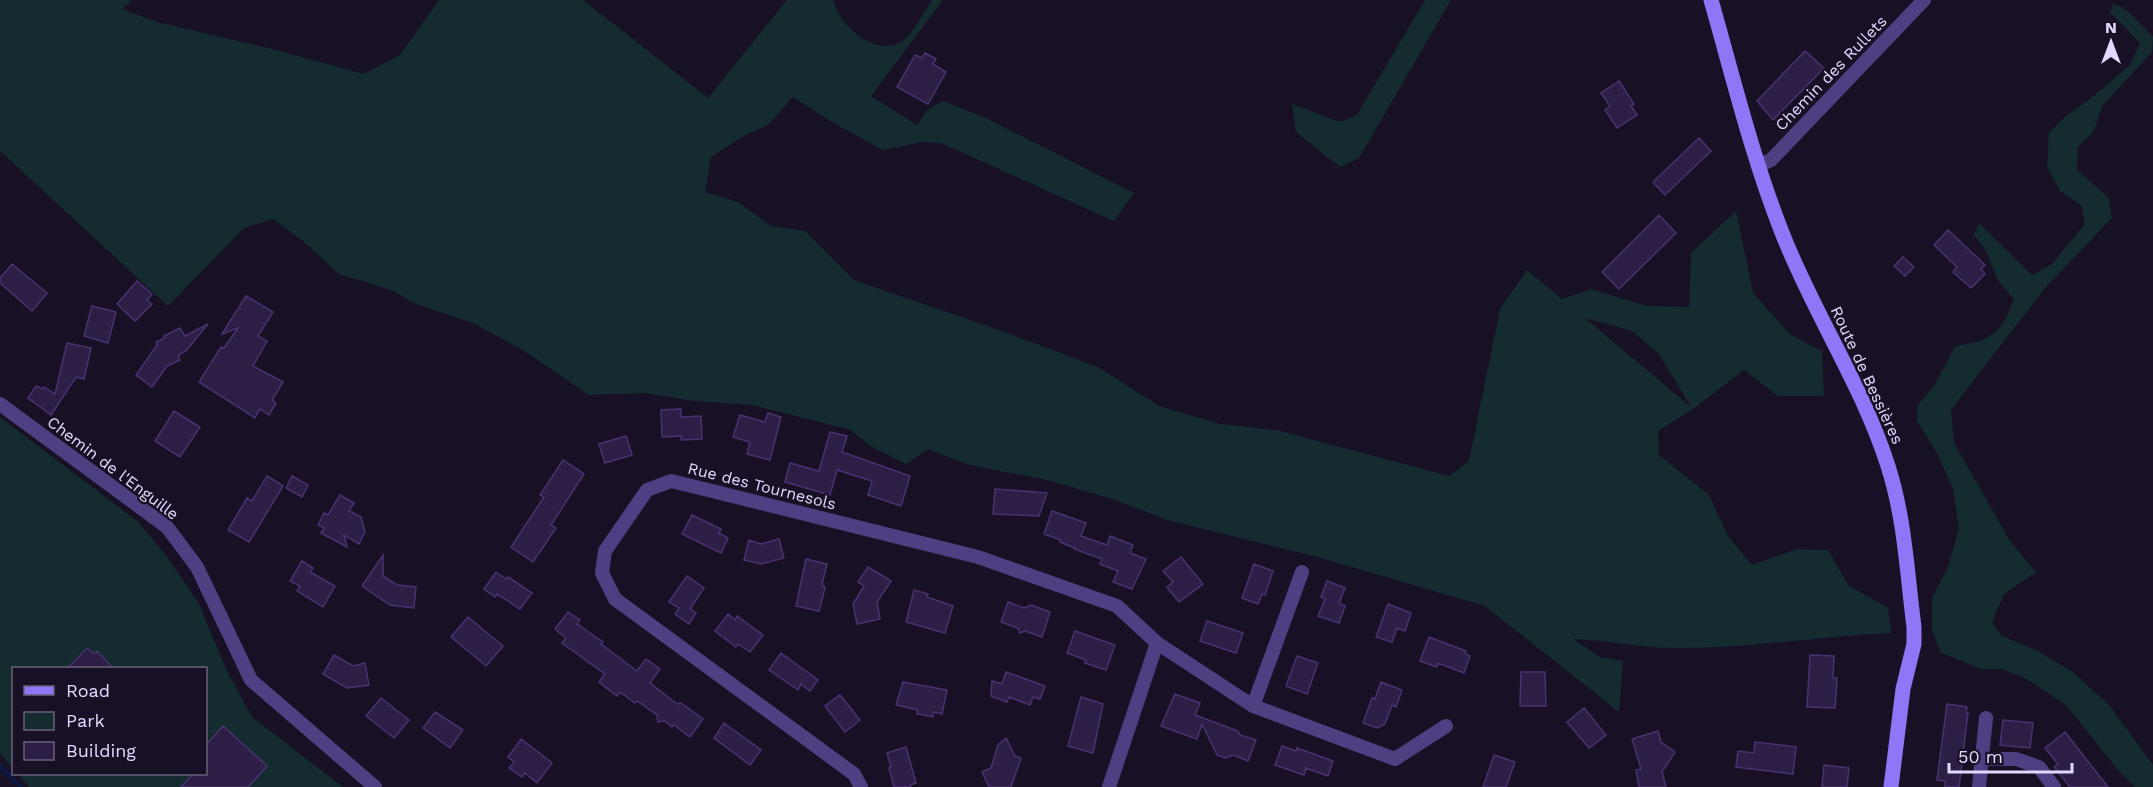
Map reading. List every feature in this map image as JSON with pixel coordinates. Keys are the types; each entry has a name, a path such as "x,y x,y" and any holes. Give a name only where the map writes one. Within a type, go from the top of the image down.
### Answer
{"main road":[{"name":"Route de Bessières","path":"1711,0 1759,165 1781,229 1797,268 1874,429 1888,466 1900,511 1914,644 1903,689 1891,787"}],"street":[{"name":"Chemin des Rullets","path":"1759,165 1771,160 1924,0"},
{"name":"Chemin de l'Enguille","path":"0,404 167,527 197,567 251,680 375,787"},
{"name":"Rue des Tournesols","path":"861,787 854,774 615,599 602,573 605,551 647,490 671,481 978,557 1117,606 1157,643 1253,706 1395,759 1446,726"},
{"path":"1253,706 1302,572"},
{"path":"1109,787 1157,643"},
{"path":"1978,787 1986,718"},
{"path":"1982,759 2016,759 2039,767 2054,787"}],"green space":[{"path":"0,0 132,0 122,9 157,22 276,50 364,74 400,55 439,0 583,0 708,98 787,0 833,0 850,29 869,42 890,46 901,42 909,35 932,0 943,0 871,96 917,125 927,110 943,101 986,118 1134,193 1114,221 941,143 922,142 883,150 793,97 768,125 742,137 711,157 705,192 738,202 771,226 805,231 854,280 1098,367 1159,406 1220,424 1276,430 1449,476 1469,461 1500,309 1527,270 1562,299 1591,289 1647,306 1689,307 1691,253 1736,211 1753,293 1791,335 1822,351 1824,396 1778,396 1744,370 1693,409 1658,431 1659,455 1709,495 1728,536 1752,565 1798,549 1828,550 1849,586 1888,608 1891,633 1702,648 1662,648 1573,639 1600,657 1623,661 1619,712 1485,606 1314,556 1171,521 1109,498 1047,480 969,465 928,449 906,464 870,446 851,430 752,405 694,401 646,393 589,395 526,352 475,324 416,304 391,290 339,274 303,241 273,219 244,228 168,306 0,151","holes":["1585,318 1632,331 1659,354 1691,407"]},
{"path":"1425,0 1451,0 1359,158 1340,167 1296,132 1292,104 1340,122 1357,115"},
{"path":"2113,3 2128,11 2153,37 2152,52 2102,106 2094,131 2078,147 2077,170 2109,198 2112,218 2045,288 1951,410 1954,443 2010,541 2036,572 2004,594 1992,622 2002,636 2034,649 2073,672 2110,706 2153,765 2153,787 2135,787 2118,770 2066,705 2025,678 2001,669 1981,669 1940,652 1932,629 1932,598 1948,567 1959,529 1953,489 1937,453 1917,421 1918,405 1936,383 1955,346 1978,341 1993,334 2004,321 2014,300 1997,279 1987,252 1974,235 1979,223 2032,275 2052,264 2085,224 2081,205 2060,191 2047,166 2049,133 2067,115 2130,65 2140,43 2110,12"},
{"path":"0,417 137,521 165,554 198,602 227,671 252,717 343,787 29,787 19,775 207,775 207,667 12,667 12,768 0,753"}],"building":[{"path":"1805,51 1824,68 1773,120 1757,101"},
{"path":"925,53 936,59 933,64 946,72 928,104 897,87 915,55 922,58"},
{"path":"1619,81 1634,104 1631,106 1637,115 1617,128 1605,110 1610,106 1601,93"},
{"path":"1699,138 1711,151 1665,195 1653,182"},
{"path":"1659,215 1676,233 1619,289 1602,272"},
{"path":"1948,230 1985,265 1981,269 1985,274 1971,288 1953,272 1957,267 1934,245"},
{"path":"1903,257 1914,267 1905,276 1894,266"},
{"path":"12,264 47,293 32,311 0,283 0,278"},
{"path":"137,281 152,294 147,300 152,304 135,321 117,304"},
{"path":"246,296 273,312 258,336 267,341 253,366 283,382 272,400 276,403 269,415 260,409 255,418 199,382 221,347 224,348 238,328 222,334"},
{"path":"92,306 116,312 108,343 84,336"},
{"path":"208,324 186,351 178,355 180,360 167,366 152,387 136,375 157,345 156,342 165,338 164,336 180,328 185,336"},
{"path":"67,343 91,348 84,379 76,377 51,415 28,398 36,386 43,389 44,387 55,394"},
{"path":"681,409 681,417 701,416 702,439 681,440 681,436 662,437 661,410"},
{"path":"174,411 200,427 180,457 155,441"},
{"path":"768,413 781,417 770,460 747,454 750,442 733,437 740,415 765,422"},
{"path":"830,432 847,436 842,452 910,476 901,506 868,495 872,481 837,470 830,495 785,482 790,463 819,471"},
{"path":"626,436 632,455 605,463 599,444"},
{"path":"563,460 584,474 551,525 556,528 533,562 511,547 544,497 540,495"},
{"path":"267,476 283,486 249,542 228,530 247,498 252,501"},
{"path":"292,476 308,485 302,497 286,488"},
{"path":"995,489 1047,493 1039,516 993,514"},
{"path":"340,495 354,503 349,511 361,517 365,532 359,544 344,535 347,547 321,533 324,528 318,525 324,513 328,515"},
{"path":"1052,511 1086,523 1081,536 1107,545 1110,536 1133,545 1130,553 1146,559 1132,589 1113,582 1118,571 1100,564 1102,559 1074,549 1060,542 1061,540 1044,534"},
{"path":"692,515 721,529 719,533 728,538 721,553 682,534"},
{"path":"779,539 784,558 761,564 744,560 749,540 761,544"},
{"path":"383,555 383,576 397,585 416,587 414,608 390,605 362,586"},
{"path":"1181,557 1203,584 1179,602 1167,587 1173,582 1163,571"},
{"path":"806,559 827,564 822,584 825,588 819,611 796,606"},
{"path":"302,561 313,568 310,572 335,586 323,607 297,591 300,586 290,581"},
{"path":"1254,564 1273,571 1265,595 1262,594 1258,604 1242,598"},
{"path":"868,567 891,581 877,602 880,619 857,624 853,604 864,586 858,582"},
{"path":"496,572 532,593 520,609 497,594 495,597 484,589"},
{"path":"687,576 704,588 690,609 696,613 689,624 675,614 679,608 669,602"},
{"path":"1327,581 1345,588 1339,603 1345,606 1339,623 1318,616 1325,599 1321,597"},
{"path":"914,590 953,606 945,633 906,622"},
{"path":"1008,602 1024,608 1031,605 1050,612 1042,637 1025,631 1020,633 1018,628 1001,622"},
{"path":"1388,604 1411,613 1405,631 1397,628 1392,642 1376,637"},
{"path":"568,612 580,620 577,624 603,642 601,644 637,671 646,659 660,669 650,683 677,704 681,703 703,719 690,737 674,725 672,727 665,721 658,722 657,715 637,701 635,703 620,692 617,696 599,682 605,674 562,643 566,638 555,629"},
{"path":"728,614 735,620 737,616 763,635 750,652 738,644 736,647 715,631"},
{"path":"468,617 503,646 486,666 451,637"},
{"path":"1207,621 1243,633 1236,653 1200,641"},
{"path":"1075,631 1115,645 1106,670 1085,663 1086,660 1067,653"},
{"path":"1429,637 1466,651 1465,654 1470,656 1464,673 1438,663 1437,667 1420,661"},
{"path":"87,648 94,654 97,651 112,667 69,667"},
{"path":"781,653 818,680 810,691 801,684 798,690 769,670"},
{"path":"334,655 353,666 365,663 369,685 347,688 323,674"},
{"path":"1810,655 1834,656 1833,678 1837,678 1835,708 1807,707"},
{"path":"1297,656 1318,663 1307,694 1286,686"},
{"path":"1006,672 1045,686 1040,699 1033,697 1030,705 1009,697 1007,702 991,696 992,681 1002,684"},
{"path":"1521,672 1545,672 1546,706 1520,706"},
{"path":"903,682 947,690 942,714 934,712 933,717 917,714 918,710 896,705"},
{"path":"1381,682 1402,690 1396,707 1392,705 1385,724 1377,728 1363,723 1372,698 1375,699"},
{"path":"1175,694 1200,703 1195,715 1256,740 1248,761 1233,755 1225,758 1217,755 1202,724 1197,739 1161,726"},
{"path":"840,695 860,720 845,732 825,706"},
{"path":"1081,697 1103,704 1093,753 1068,746"},
{"path":"381,698 409,720 394,738 366,716"},
{"path":"1947,704 1967,707 1966,713 1968,713 1959,787 1945,787 1945,781 1937,780"},
{"path":"1584,708 1606,735 1589,748 1567,722"},
{"path":"435,712 463,730 450,748 423,728"},
{"path":"2003,720 2033,723 2030,748 2000,745"},
{"path":"724,723 761,750 750,765 714,738"},
{"path":"223,726 267,766 248,787 181,787 192,775 207,775 207,744"},
{"path":"1658,731 1661,742 1675,752 1662,772 1666,787 1639,787 1636,770 1641,769 1632,739"},
{"path":"2065,732 2108,787 2070,787 2054,767 2058,764 2045,748"},
{"path":"1006,738 1015,756 1021,758 1011,787 989,787 982,772 991,768 998,745"},
{"path":"521,739 552,763 537,783 525,773 522,777 509,768 514,762 508,757"},
{"path":"1755,742 1796,747 1793,774 1736,767 1738,751 1754,753"},
{"path":"1282,746 1296,751 1297,748 1333,761 1328,776 1306,768 1304,775 1275,765"},
{"path":"906,747 916,783 910,785 911,787 894,787 887,753"},
{"path":"1494,755 1515,762 1506,787 1483,787"},
{"path":"1824,765 1849,768 1847,787 1822,787"}],"waterway":[{"path":"0,766 21,787"}]}
